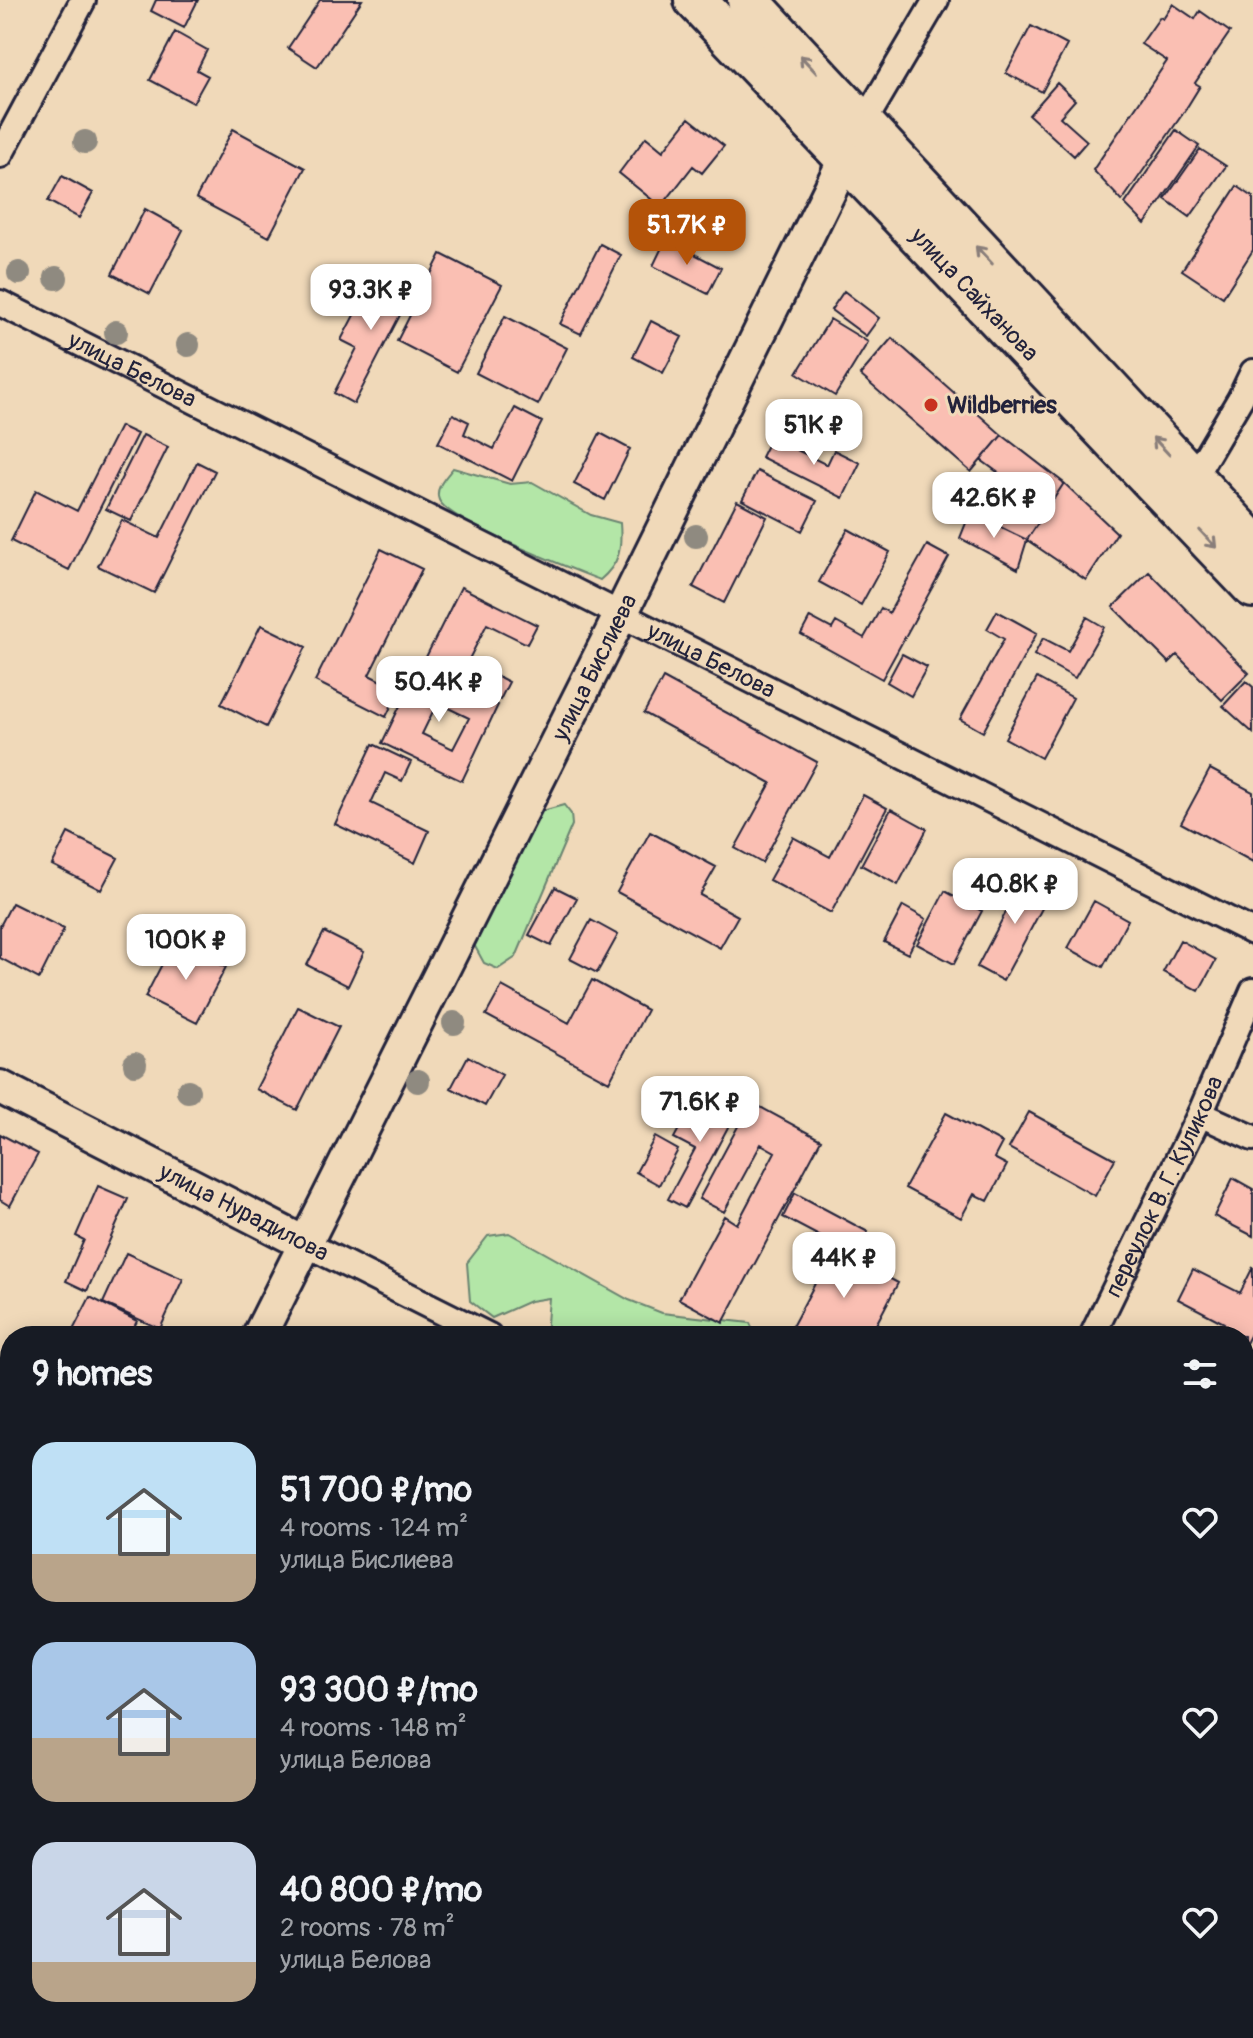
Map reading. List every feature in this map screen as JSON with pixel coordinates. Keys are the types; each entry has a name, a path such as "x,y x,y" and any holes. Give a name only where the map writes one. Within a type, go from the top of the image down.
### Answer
{"main road":[{"name":"улица Сайханова","path":"695,0 845,159 1185,493 1253,543"},
{"name":"улица Сайханова","path":"748,0 863,124 1185,493 1253,587"}],"street":[{"path":"0,155 83,0"},
{"name":"улица Бислиева","path":"264,1326 845,159 936,0"},
{"name":"улица Белова","path":"0,303 1253,932"},
{"path":"1185,493 1247,402 1253,372"},
{"name":"переулок В. Г. Куликова","path":"1097,1326 1200,1114 1253,991"},
{"name":"улица Нурадилова","path":"0,1087 469,1326"},
{"path":"1200,1114 1253,1138"}],"green space":[{"path":"453,468 510,484 532,482 591,515 620,523 621,540 616,561 600,580 512,544 464,520 447,509 438,496 442,483"},
{"path":"564,805 571,814 572,825 516,957 498,969 484,963 472,941 538,812"},
{"path":"509,1233 629,1300 662,1313 750,1323 751,1326 547,1326 549,1298 530,1301 492,1318 470,1301 467,1263 488,1236"}],"building":[{"path":"156,0 198,0 184,28 151,11"},
{"path":"320,0 362,0 317,67 288,48"},
{"path":"1173,4 1195,19 1200,11 1230,32 1195,83 1200,86 1184,112 1122,201 1093,170 1167,61 1141,44"},
{"path":"1031,26 1067,45 1042,92 1006,73"},
{"path":"175,32 207,50 197,70 208,76 193,103 150,80"},
{"path":"1057,83 1075,100 1060,117 1087,141 1074,156 1029,115"},
{"path":"689,118 724,146 702,173 693,166 661,207 619,173 646,137 663,151"},
{"path":"233,129 305,168 269,237 196,198"},
{"path":"1176,130 1199,146 1145,224 1125,204"},
{"path":"1200,149 1226,166 1190,217 1165,199"},
{"path":"62,176 93,193 79,218 48,201"},
{"path":"1237,186 1253,197 1253,250 1223,297 1182,270"},
{"path":"145,209 183,230 150,294 112,274"},
{"path":"666,239 721,268 708,294 653,266"},
{"path":"600,244 621,255 581,334 560,324"},
{"path":"441,254 502,285 457,372 397,341"},
{"path":"376,273 412,292 354,404 334,393 357,348 341,340"},
{"path":"844,291 879,318 866,336 831,310"},
{"path":"505,316 567,348 538,405 476,373"},
{"path":"830,319 868,342 835,396 797,373"},
{"path":"651,321 682,337 663,373 633,357"},
{"name":"Wildberries","path":"892,338 1002,435 971,472 860,375"},
{"path":"515,408 542,422 512,481 438,443 453,414 469,422 464,434 494,449"},
{"path":"120,426 137,434 69,570 11,541 36,490 77,511"},
{"path":"600,433 630,449 605,500 574,484"},
{"path":"143,435 168,447 131,521 106,509"},
{"path":"1002,435 1064,483 1027,540 986,520 1011,482 981,460"},
{"path":"771,437 827,465 834,450 860,463 843,498 761,457"},
{"path":"197,462 215,471 154,593 98,566 122,520 159,538"},
{"path":"757,471 817,501 802,531 742,500"},
{"path":"1064,483 1117,533 1086,580 1027,540"},
{"path":"737,501 767,517 724,603 693,587"},
{"path":"970,513 1027,540 1018,569 960,538"},
{"path":"848,529 890,552 861,605 819,582"},
{"path":"927,545 949,557 882,679 801,634 810,617 832,629 836,622 864,638 881,608 889,613"},
{"path":"381,549 422,569 369,675 399,690 386,717 315,681"},
{"path":"1149,572 1249,673 1222,700 1177,655 1169,663 1113,607"},
{"path":"461,587 537,625 527,644 487,624 468,661 509,682 500,700 424,661"},
{"path":"997,611 1037,633 983,732 960,719 1004,639 987,629"},
{"path":"1087,617 1104,627 1075,678 1034,655 1043,638 1068,651"},
{"path":"261,625 306,647 266,727 221,704"},
{"path":"902,654 927,667 911,696 887,682"},
{"path":"422,667 498,705 462,781 382,743 412,681 441,695 422,734 453,749 469,718 442,705 447,696 415,680"},
{"path":"663,678 817,762 762,863 735,848 771,783 644,713"},
{"path":"1037,678 1073,698 1041,758 1005,738"},
{"path":"1246,681 1253,687 1253,733 1223,706"},
{"path":"373,744 411,762 402,781 385,773 371,803 429,831 415,863 335,824"},
{"path":"1210,769 1253,792 1253,862 1181,823"},
{"path":"863,795 887,808 831,913 769,880 793,837 830,857"},
{"path":"891,809 927,829 898,885 861,865"},
{"path":"650,832 716,867 700,895 738,916 720,948 617,892"},
{"path":"68,833 118,858 101,890 52,865"},
{"path":"1027,872 1054,886 1003,981 977,967"},
{"path":"555,887 577,898 551,946 529,935"},
{"path":"945,891 982,911 954,964 917,944"},
{"path":"1094,901 1128,920 1103,967 1068,948"},
{"path":"12,903 64,929 39,979 0,958 0,926"},
{"path":"903,906 926,919 908,954 884,942"},
{"path":"591,920 618,935 597,973 570,959"},
{"path":"324,932 364,952 348,986 307,965"},
{"path":"1180,940 1216,960 1199,991 1163,972"},
{"path":"174,941 226,967 197,1023 145,997"},
{"path":"592,980 647,1010 609,1082 486,1015 502,986 569,1023"},
{"path":"298,1007 339,1027 297,1110 256,1089"},
{"path":"468,1056 502,1075 485,1106 451,1088"},
{"path":"698,1094 735,1114 685,1208 668,1199 695,1149 674,1138"},
{"path":"751,1102 821,1140 723,1323 679,1299 724,1216 737,1224 775,1152 761,1144 724,1212 699,1199"},
{"path":"1029,1112 1115,1159 1095,1196 1009,1148"},
{"path":"946,1113 1002,1143 994,1158 1007,1165 988,1201 974,1194 961,1218 905,1188"},
{"path":"0,1134 38,1154 10,1206 0,1200"},
{"path":"655,1137 678,1150 659,1185 636,1172"},
{"path":"1233,1178 1253,1189 1253,1236 1214,1216"},
{"path":"98,1186 128,1199 87,1291 66,1281 84,1240 76,1236"},
{"path":"795,1193 868,1232 855,1255 783,1217"},
{"path":"834,1248 898,1283 875,1326 792,1326"},
{"path":"126,1253 183,1279 161,1326 153,1326 103,1303"},
{"path":"1253,1267 1253,1326 1222,1326 1224,1323 1178,1299 1193,1269 1240,1293"},
{"path":"90,1297 137,1321 135,1326 75,1326"}],"place":[{"name":"Wildberries","path":"931,405"}]}
